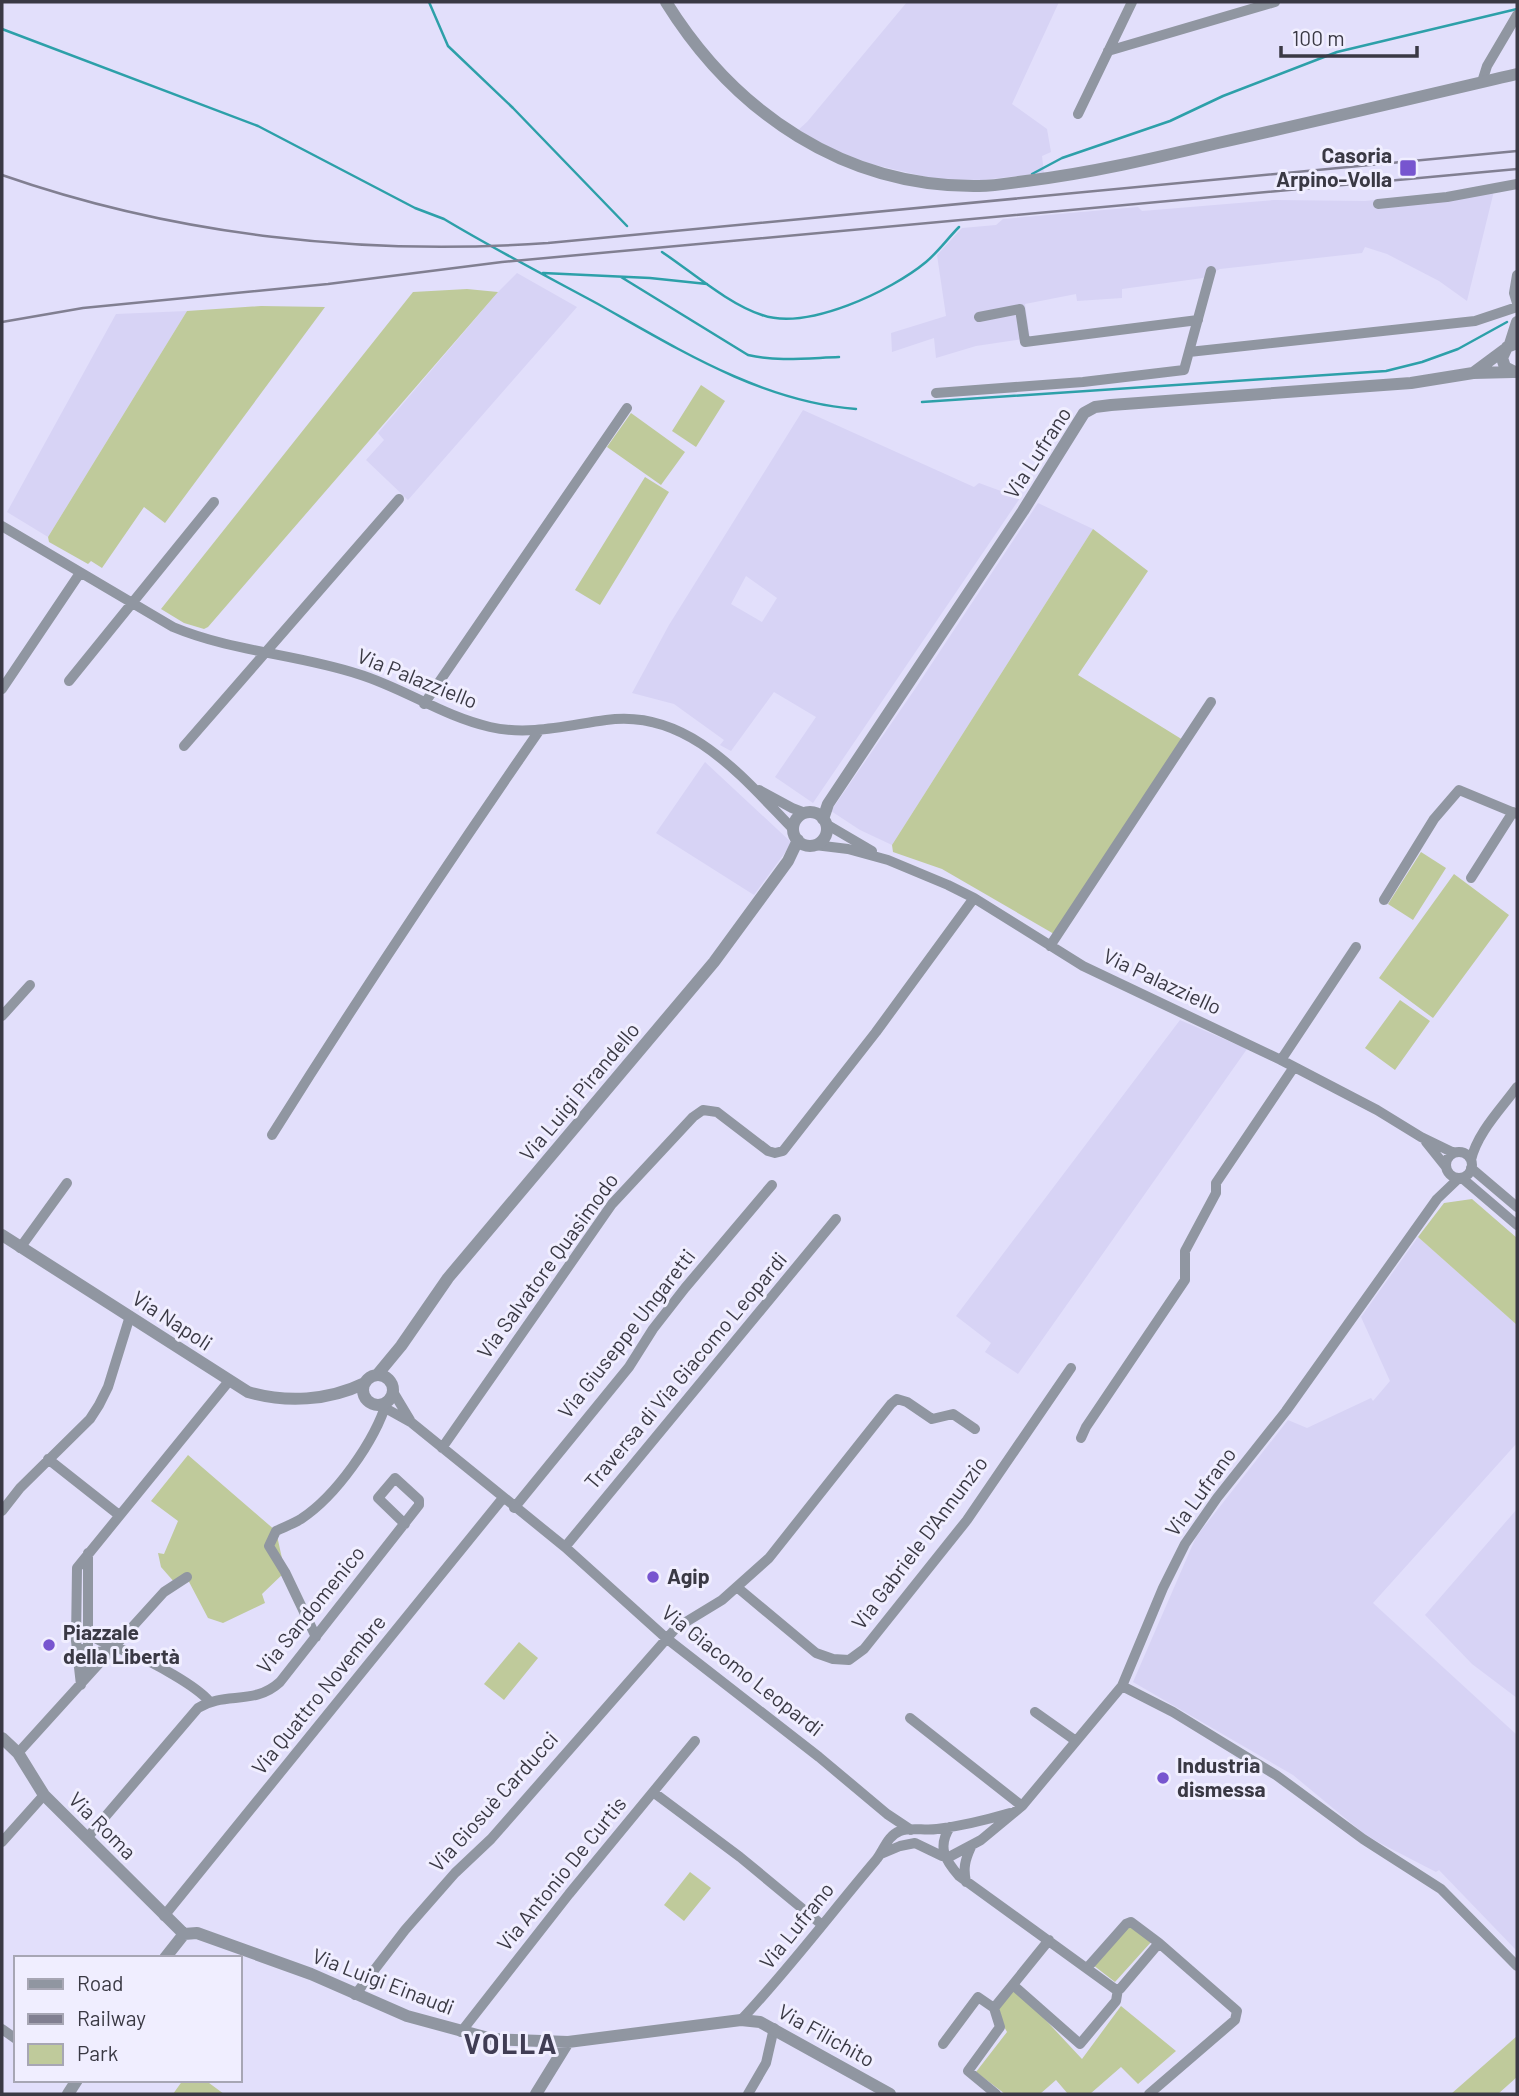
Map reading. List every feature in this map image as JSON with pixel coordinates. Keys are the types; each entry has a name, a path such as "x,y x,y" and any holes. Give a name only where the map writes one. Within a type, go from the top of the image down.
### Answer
{"street":[{"path":"666,2 706,59 750,103 793,135 869,169 937,184 981,186 1047,178 1130,163 1517,74"},
{"path":"1078,114 1132,2"},
{"path":"1108,51 1275,2"},
{"path":"1482,82 1487,66 1517,15"},
{"path":"1378,204 1447,197 1517,184"},
{"path":"936,393 1083,383 1184,370 1211,271"},
{"path":"1189,352 1475,321 1517,305 1514,293 1517,275"},
{"path":"979,317 1020,309 1025,342 1198,320"},
{"path":"1510,346 1517,324"},
{"name":"Via Lufrano","path":"1510,346 1503,363 1515,372"},
{"name":"Via Lufrano","path":"1473,373 1510,346"},
{"name":"Via Lufrano","path":"803,840 826,835 828,804 1016,522 1084,413 1095,407 1111,405 1411,383 1473,373 1515,372"},
{"path":"424,704 627,408"},
{"path":"184,746 399,499"},
{"path":"69,681 214,502"},
{"name":"Via Palazziello","path":"2,526 173,627 199,638 357,673 456,717 491,727 539,731 613,719 640,718 669,726 699,741 747,782 803,840 888,860"},
{"path":"2,690 80,573"},
{"path":"1050,946 1211,702"},
{"path":"272,1135 438,877 539,731"},
{"name":"Via Palazziello","path":"747,782 792,808 808,813"},
{"path":"1384,900 1434,819 1459,790 1515,813 1471,878"},
{"path":"803,840 795,822 828,804"},
{"path":"808,813 825,821"},
{"name":"Via Palazziello","path":"825,821 888,860 974,898 1083,966 1281,1060 1377,1110 1421,1137 1458,1152"},
{"name":"Via Luigi Pirandello","path":"365,1383 370,1377 377,1375 401,1346 448,1278 714,962 803,840"},
{"name":"Via Salvatore Quasimodo","path":"442,1448 612,1204 692,1117 703,1110 718,1111 768,1151 783,1151 876,1032 974,898"},
{"path":"1281,1060 1356,947"},
{"path":"2,1016 30,985"},
{"path":"1081,1438 1185,1280 1185,1251 1216,1192 1216,1183 1294,1067"},
{"path":"1460,1178 1468,1174 1473,1150 1517,1087"},
{"name":"Via Palazziello","path":"1421,1137 1447,1170"},
{"path":"1480,1138 1447,1158 1447,1170 1517,1225"},
{"path":"1458,1152 1517,1207"},
{"name":"Via Lufrano","path":"1437,1199 1447,1170"},
{"name":"Via Lufrano","path":"945,1856 949,1857 974,1845 1022,1806 1122,1686 1163,1588 1185,1544 1217,1498 1286,1411 1437,1199 1460,1178"},
{"path":"20,1248 67,1183"},
{"name":"Via Giuseppe Ungaretti","path":"514,1508 628,1367 685,1288 772,1185"},
{"name":"Traversa di Via Giacomo Leopardi","path":"565,1547 836,1219"},
{"name":"Via Napoli","path":"2,1235 248,1392 273,1398 334,1395 382,1399"},
{"path":"2,1511 48,1459 90,1419 104,1396 130,1316"},
{"name":"Via Luigi Pirandello","path":"382,1399 401,1346"},
{"name":"Via Gabriele D'Annunzio","path":"738,1588 816,1653 833,1659 849,1660 864,1649 967,1520 1071,1368"},
{"path":"316,1637 285,1572 269,1546 276,1531 300,1519 332,1492 373,1437 380,1421 377,1409 386,1378 377,1375"},
{"path":"81,1685 76,1641 76,1571 229,1381"},
{"path":"365,1383 363,1393 382,1399"},
{"name":"Via Napoli","path":"334,1395 365,1383"},
{"name":"Via Giacomo Leopardi","path":"382,1399 412,1423"},
{"name":"Via Giacomo Leopardi","path":"382,1399 565,1547 666,1638 819,1757 887,1814 911,1830"},
{"name":"Via Gabriele D'Annunzio","path":"666,1638 676,1628 738,1588 769,1558 885,1409 897,1399 907,1402 932,1419 953,1414 975,1429"},
{"path":"48,1459 119,1515"},
{"name":"Via Sandomenico","path":"209,1702 258,1696 271,1691 280,1682 405,1524 420,1502 395,1478 378,1498 405,1524"},
{"name":"Via Quattro Novembre","path":"164,1916 503,1498"},
{"path":"81,1685 88,1652 88,1553"},
{"path":"18,1753 164,1592 187,1577"},
{"path":"87,1633 104,1644 138,1656 198,1690 209,1702 193,1713 87,1838"},
{"name":"Via Giosuè Carducci","path":"355,1994 405,1930 455,1873 491,1839 666,1638"},
{"path":"76,1641 88,1652 115,1648"},
{"path":"1122,1686 1173,1712 1276,1775 1363,1839 1441,1889 1517,1966"},
{"path":"1035,1712 1076,1741"},
{"path":"910,1718 1022,1806"},
{"name":"Via Roma","path":"2,1738 18,1753 44,1795 184,1934"},
{"name":"Via Antonio De Curtis","path":"461,2032 552,1915 695,1741"},
{"path":"653,1792 740,1857 821,1924"},
{"path":"2,1842 44,1795"},
{"name":"Via Lufrano","path":"741,2020 776,1983 896,1833 963,1825 1011,1813"},
{"name":"Via Giacomo Leopardi","path":"887,1814 896,1833"},
{"path":"963,1825 975,1828 974,1845 965,1860 967,1882"},
{"path":"950,1827 942,1841 945,1856 948,1863 967,1882 1118,1990"},
{"path":"896,1833 905,1844 919,1844 945,1856"},
{"name":"Via Lufrano","path":"881,1854 905,1844"},
{"path":"1087,1968 1127,1923 1134,1923 1233,2005 1238,2015 1149,2094"},
{"name":"Via Luigi Einaudi","path":"184,1934 197,1933 307,1973 407,2016 492,2039 568,2042 741,2020"},
{"path":"167,1956 184,1934"},
{"path":"994,2008 1049,1940"},
{"path":"1013,1985 1079,2044 1083,2043 1116,2001 1118,1990 1159,1942"},
{"path":"943,2044 978,1997 994,2008 1000,2027 968,2071 996,2094"},
{"name":"Via Filichito","path":"741,2020 760,2022 774,2028 890,2094"},
{"path":"748,2094 766,2063 774,2028"},
{"path":"536,2094 568,2042"}],"shaded area":[{"path":"907,2 1059,2 1012,104 1047,129 1051,152 1042,156 1044,173 982,180 935,179 871,164 797,131"},
{"path":"1491,184 1494,191 1467,301 1439,281 1387,254 1365,247 1362,253 1220,269 1203,278 1122,289 1122,298 1077,301 1076,294 1025,304 1030,338 976,346 936,358 934,338 892,352 891,333 946,316 937,255 962,228 996,225 1003,219 1138,207 1142,211 1274,200 1365,201 1451,192"},
{"path":"517,273 577,307 408,500 366,460 384,440 378,433"},
{"path":"187,311 48,537 7,512 116,314"},
{"path":"803,410 974,487 979,483 1020,498 813,803 775,777 816,717 774,692 731,751 720,745 724,740 674,704 632,693 669,625","holes":["746,576 777,598 762,622 731,604"]},
{"path":"1038,503 1093,529 892,845 860,830 831,811"},
{"path":"705,762 792,843 754,895 656,833"},
{"path":"1180,1020 1247,1049 1018,1374 985,1352 991,1343 956,1316"},
{"path":"1418,1237 1517,1325 1517,1443 1373,1603 1517,1735 1517,1951 1439,1870 1436,1872 1363,1833 1293,1775 1133,1682 1196,1537 1288,1420 1307,1428 1371,1398 1373,1401 1390,1381 1361,1317"},
{"path":"1517,1509 1517,1698 1472,1664 1425,1615"}],"green space":[{"path":"467,289 498,292 208,627 204,629 184,623 161,609 413,292"},
{"path":"261,306 325,307 165,523 144,507 102,568 91,561 88,564 49,542 48,537 187,311"},
{"path":"701,385 725,401 696,447 672,431"},
{"path":"631,413 685,452 661,485 607,447"},
{"path":"645,477 669,492 600,605 575,590"},
{"path":"1093,529 1148,571 1078,675 1183,740 1054,934 942,869 893,852 892,845"},
{"path":"1421,852 1446,868 1413,920 1388,904"},
{"path":"1454,874 1509,915 1433,1018 1379,978"},
{"path":"1400,1000 1430,1021 1395,1070 1365,1048"},
{"path":"1472,1199 1517,1238 1517,1325 1418,1237 1444,1203"},
{"path":"188,1455 276,1531 285,1572 262,1594 265,1603 223,1623 208,1618 187,1578 175,1583 161,1567 158,1553 164,1554 178,1521 151,1501"},
{"path":"519,1642 538,1658 504,1700 484,1684"},
{"path":"690,1872 711,1888 684,1921 664,1905"},
{"path":"1129,1925 1152,1941 1115,1982 1093,1965"},
{"path":"1013,1985 1082,2059 1121,2006 1176,2051 1138,2084 1121,2067 1090,2094 1068,2094 1056,2080 1040,2094 1005,2094 976,2072 1007,2032 994,2008"},
{"path":"1517,2036 1517,2077 1498,2094 1451,2094"},
{"path":"182,2082 208,2082 224,2094 173,2094"}],"waterway":[{"path":"429,2 448,46 513,108 627,226"},
{"path":"1032,174 1062,158 1170,121 1223,96 1337,52 1517,9"},
{"path":"2,29 258,126 415,208 444,219 722,371 787,396 856,409"},
{"path":"662,252 723,296 749,310 781,319 802,318 848,305 892,285 926,262 959,227"},
{"path":"543,273 650,278 707,284"},
{"path":"621,277 748,355 782,359 839,357"},
{"path":"922,402 1386,371 1458,349 1507,322"}],"railway":[{"path":"2,175 68,196 203,227 341,243 479,246 548,243 1517,151"},
{"path":"2,322 83,308 328,284 502,262 1517,169"}],"place":[{"name":"Casoria Arpino-Volla","path":"1408,168"},
{"name":"Agip","path":"653,1577"},
{"name":"Piazzale della Libertà","path":"49,1645"},
{"name":"Industria dismessa","path":"1163,1778"}],"district":[{"name":"VOLLA","path":"511,2044"}]}
